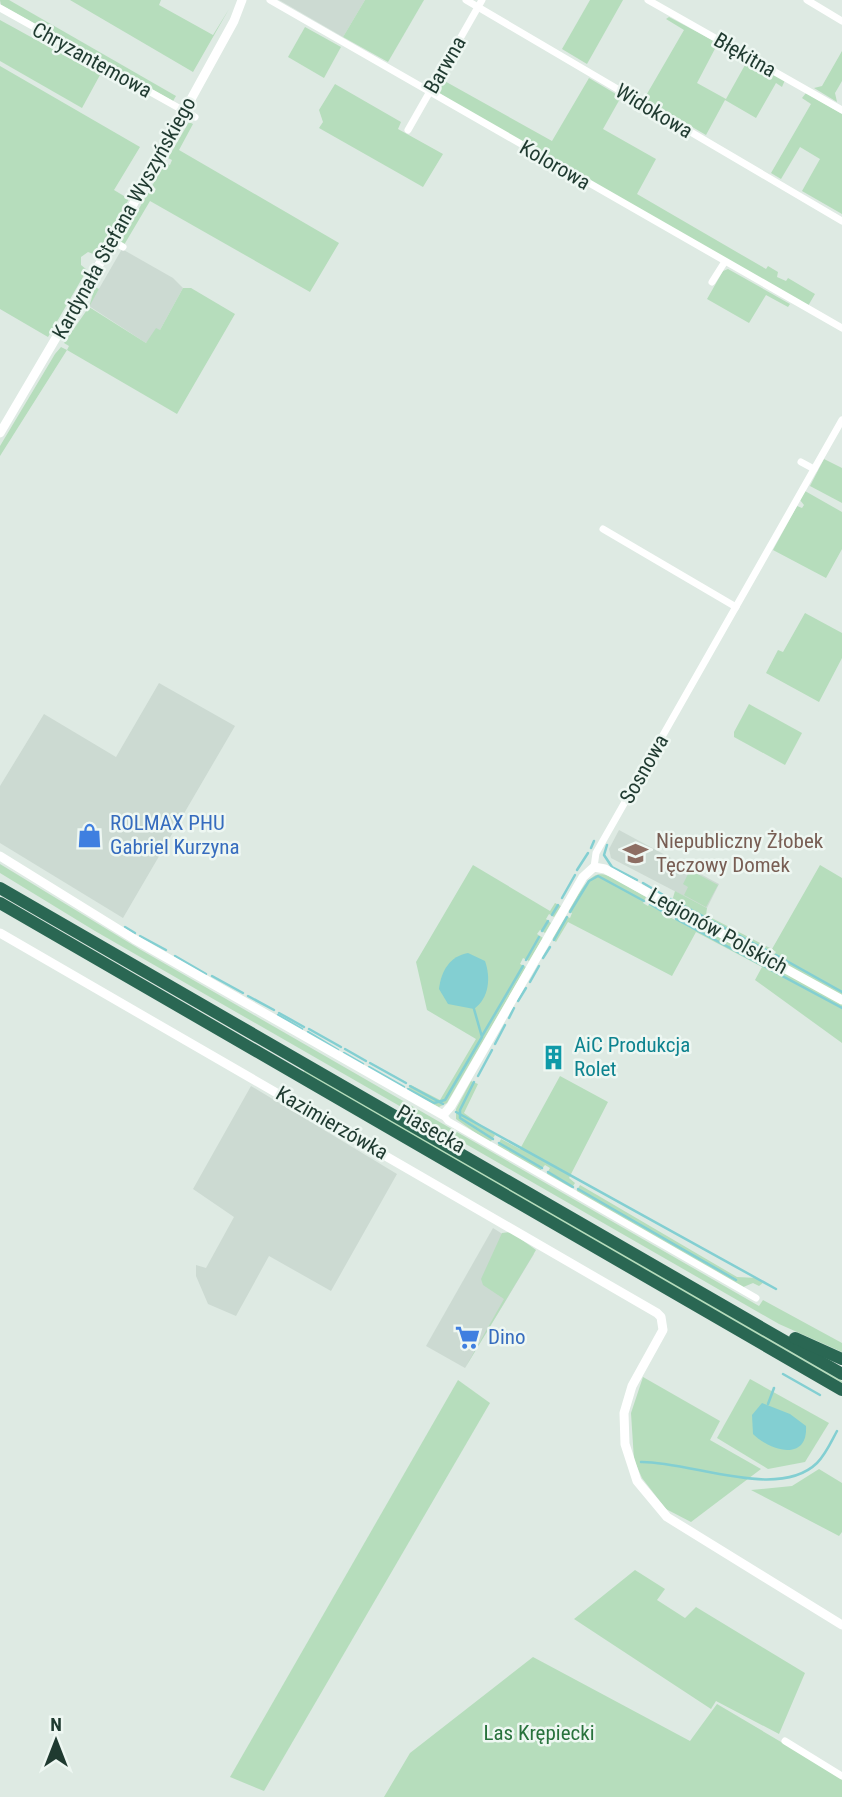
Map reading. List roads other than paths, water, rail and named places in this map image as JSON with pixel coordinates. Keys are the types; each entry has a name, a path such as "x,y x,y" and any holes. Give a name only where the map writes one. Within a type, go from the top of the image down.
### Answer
{"highway":[{"name":"Piasecka","path":"0,888 842,1374"},
{"name":"Piasecka","path":"0,902 842,1390"},
{"path":"718,1303 842,1359"}],"street":[{"name":"Kardynała Stefana Wyszyńskiego","path":"0,433 113,241 234,21 242,0"},
{"name":"Kolorowa","path":"270,0 842,328"},
{"name":"Widokowa","path":"466,0 480,4 842,221"},
{"name":"Błękitna","path":"648,0 842,110"},
{"path":"807,0 842,21"},
{"name":"Barwna","path":"408,130 480,4"},
{"name":"Chryzantemowa","path":"0,8 195,117"},
{"path":"113,241 123,247"},
{"path":"712,282 724,262"},
{"name":"Sosnowa","path":"443,1115 463,1086 583,877 594,867 596,853 842,420"},
{"path":"801,462 814,469"},
{"path":"603,529 736,607"},
{"path":"0,856 123,933 443,1115 448,1121 571,1194 756,1298"},
{"name":"Legionów Polskich","path":"594,867 605,869 842,1000"},
{"name":"Kazimierzówka","path":"0,933 661,1317 663,1330 632,1386 624,1413 625,1444 637,1481 667,1517 842,1625"},
{"path":"785,1741 842,1776"}],"water":[{"path":"468,953 485,961 488,974 486,993 474,1009 448,1004 439,989 442,976 451,961"},
{"path":"762,1403 790,1414 806,1426 801,1445 795,1449 778,1448 753,1434 752,1415"}],"waterway":[{"path":"591,848 594,841"},
{"path":"607,845 604,855 612,867 637,880"},
{"path":"577,870 588,853"},
{"path":"562,898 575,875"},
{"path":"570,912 589,881 598,876 644,901"},
{"path":"643,883 665,896"},
{"path":"671,899 768,951"},
{"path":"650,904 670,916"},
{"path":"552,915 558,905"},
{"path":"554,940 567,917"},
{"path":"676,919 842,1008"},
{"path":"542,931 548,921"},
{"path":"125,927 135,933"},
{"path":"140,936 166,950"},
{"path":"526,960 539,937"},
{"path":"543,958 550,947"},
{"path":"776,955 842,992"},
{"path":"175,956 206,974"},
{"path":"482,1036 523,966"},
{"path":"530,982 539,966"},
{"path":"212,976 243,993"},
{"path":"518,1001 526,988"},
{"path":"248,996 274,1010"},
{"path":"509,1018 514,1008"},
{"path":"408,1089 434,1103 445,1100 482,1037 474,1009"},
{"path":"279,1013 304,1027"},
{"path":"278,1015 302,1029"},
{"path":"495,1044 505,1025"},
{"path":"309,1029 341,1047"},
{"path":"308,1032 338,1050"},
{"path":"345,1049 366,1061"},
{"path":"478,1076 492,1050"},
{"path":"344,1053 363,1064"},
{"path":"370,1063 406,1083"},
{"path":"369,1067 404,1087"},
{"path":"474,1082 460,1110 460,1118 493,1139"},
{"path":"410,1086 443,1104"},
{"path":"456,1112 776,1289"},
{"path":"499,1143 542,1168"},
{"path":"548,1172 573,1187"},
{"path":"578,1189 736,1280"},
{"path":"783,1374 820,1395"},
{"path":"768,1404 774,1388"},
{"path":"641,1462 757,1479 780,1479 800,1474 817,1463 837,1431"}],"place":[{"name":"ROLMAX PHU Gabriel Kurzyna","path":"90,835"},
{"name":"Niepubliczny Żłobek Tęczowy Domek","path":"636,853"},
{"name":"AiC Produkcja Rolet","path":"554,1057"},
{"name":"Dino","path":"468,1337"}],"park label":[{"name":"Las Krępiecki","path":"539,1733"}]}
